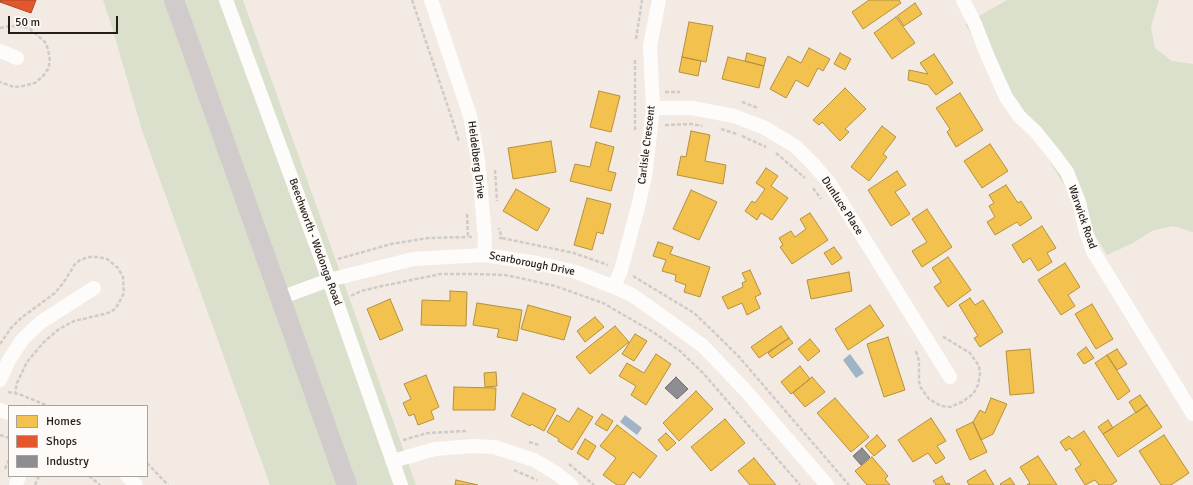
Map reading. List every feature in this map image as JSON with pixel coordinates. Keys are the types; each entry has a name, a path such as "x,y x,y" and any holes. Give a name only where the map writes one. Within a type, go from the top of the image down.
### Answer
{"main road":[{"path":"174,0 347,485"}],"street":[{"name":"Beechworth - Wodonga Road","path":"226,0 329,280 401,485"},
{"name":"Heidelberg Drive","path":"431,0 470,116 478,160 485,238 484,255"},
{"name":"Carlisle Crescent","path":"614,286 638,207 659,108 650,46 659,0"},
{"name":"Warwick Road","path":"963,0 975,24 1006,97 1019,116 1036,132 1067,172 1079,202 1086,232 1093,250 1193,414"},
{"path":"0,51 17,58"},
{"name":"Dunluce Place","path":"659,108 692,108 734,116 763,127 795,146 830,184 950,377"},
{"name":"Scarborough Drive","path":"280,298 329,280 414,259 484,255 537,263 576,272 614,286 637,299 703,346 745,390 827,485"},
{"path":"4,386 10,360 22,340 41,322 94,288"},
{"path":"393,461 435,449 474,446 494,447 534,460 556,473 571,485"},
{"path":"128,477 136,485"}],"path":[{"path":"636,39 642,0"},
{"path":"635,55 635,134"},
{"path":"687,93 665,92 659,108 666,125 692,124 706,127"},
{"path":"736,101 759,109"},
{"path":"714,128 739,134 770,149"},
{"path":"775,152 808,182"},
{"path":"812,187 823,202"},
{"path":"338,259 391,244 428,238 468,237"},
{"path":"606,265 609,258"},
{"path":"351,296 361,291 441,274 505,275 555,286 603,303 653,332 680,351 703,373 800,485"},
{"path":"915,350 919,361 919,382 921,388 930,399 940,406 950,407 973,394 978,385 980,374 979,366 970,353 950,342 938,331"},
{"path":"4,386 46,405"},
{"path":"148,464 168,485"},
{"path":"509,468 542,483"},
{"path":"89,477 100,485"}],"green space":[{"path":"103,0 243,0 416,485 270,485 142,130"},
{"path":"1007,0 1159,0 1151,27 1155,48 1172,61 1193,64 1193,232 1173,226 1152,231 1133,243 1107,255 965,24"}],"water":[{"path":"850,354 864,373 856,378 843,360"},
{"path":"625,415 642,428 637,435 620,422"}],"building: Homes":[{"path":"869,0 899,0 901,3 863,29 852,12"},
{"path":"915,3 922,14 904,26 897,16"},
{"path":"896,17 915,43 892,59 874,33"},
{"path":"689,22 713,26 706,62 682,57"},
{"path":"809,48 830,59 823,71 818,68 808,87 796,80 786,98 770,89 788,56 801,63"},
{"path":"747,53 766,58 764,66 745,61"},
{"path":"840,53 851,59 845,70 834,64"},
{"path":"934,54 953,83 936,95 928,85 908,80 909,70 928,74 920,63"},
{"path":"682,57 701,61 698,76 679,72"},
{"path":"728,57 764,66 759,88 722,79"},
{"path":"845,88 866,109 845,129 849,132 840,141 822,122 819,125 813,120"},
{"path":"599,91 620,96 611,132 590,127"},
{"path":"960,93 983,130 956,147 947,132 950,129 936,108"},
{"path":"882,126 896,137 883,154 887,157 869,181 851,167"},
{"path":"691,131 710,135 705,161 726,165 723,184 677,175 681,156 686,157"},
{"path":"551,141 556,172 513,179 508,148"},
{"path":"596,142 614,147 608,171 616,173 611,191 570,181 575,164 590,167"},
{"path":"990,144 1008,171 982,188 964,161"},
{"path":"766,168 778,176 771,186 788,198 772,220 761,213 757,220 745,211 752,201 755,203 765,189 756,183"},
{"path":"897,171 906,185 895,192 910,214 891,226 868,190"},
{"path":"1006,185 1018,203 1021,201 1032,218 1020,226 1017,222 995,235 987,222 995,217 989,206 994,203 989,195"},
{"path":"516,189 550,209 537,231 503,211"},
{"path":"691,190 717,202 699,240 673,229"},
{"path":"587,198 611,204 603,234 597,232 592,250 574,245"},
{"path":"927,209 952,247 922,267 912,251 927,242 912,219"},
{"path":"810,213 828,240 792,264 780,247 783,245 779,238 791,231 795,237 806,229 800,219"},
{"path":"1042,226 1056,248 1047,253 1052,262 1038,271 1030,258 1023,263 1012,245"},
{"path":"658,242 673,247 670,254 710,267 700,297 684,292 686,285 675,281 676,275 662,271 666,260 653,256"},
{"path":"834,247 842,258 832,265 824,253"},
{"path":"948,257 971,290 948,307 934,287 941,282 932,268"},
{"path":"1065,263 1080,287 1068,295 1075,306 1061,315 1038,280"},
{"path":"750,270 761,294 755,297 760,308 747,315 742,303 728,309 722,297 743,287 742,283 746,281 742,273"},
{"path":"849,272 852,291 811,299 807,280"},
{"path":"450,291 467,292 466,326 421,325 422,300 450,301"},
{"path":"970,298 975,305 983,300 1003,332 980,347 974,338 978,336 959,305"},
{"path":"390,299 403,330 380,340 367,309"},
{"path":"477,303 522,310 517,341 497,337 499,329 473,325"},
{"path":"1092,304 1113,339 1096,349 1075,314"},
{"path":"528,305 571,317 564,340 521,329"},
{"path":"870,305 884,326 848,350 835,329"},
{"path":"595,317 604,327 585,342 577,331"},
{"path":"615,326 629,342 590,374 576,357"},
{"path":"781,326 789,338 759,358 751,347"},
{"path":"635,334 647,341 634,361 622,354"},
{"path":"888,337 905,390 884,397 867,344"},
{"path":"789,338 793,343 772,358 768,353"},
{"path":"810,339 820,351 808,361 798,349"},
{"path":"1086,347 1094,358 1084,364 1077,354"},
{"path":"1030,349 1034,393 1010,395 1006,351"},
{"path":"1117,349 1127,364 1117,370 1107,355"},
{"path":"656,354 671,364 646,405 631,395 636,386 619,376 627,363 644,373"},
{"path":"1107,355 1130,391 1118,400 1095,363"},
{"path":"800,366 810,379 791,394 781,382"},
{"path":"496,372 497,386 485,387 484,373"},
{"path":"426,375 439,407 431,411 434,419 418,425 414,414 409,416 403,403 411,399 404,384"},
{"path":"812,377 825,392 805,407 793,393"},
{"path":"454,387 496,388 495,410 453,410"},
{"path":"696,391 713,409 679,441 663,423"},
{"path":"523,393 556,409 544,431 531,424 530,426 511,416"},
{"path":"1140,395 1147,405 1136,413 1129,402"},
{"path":"835,398 869,437 851,452 817,413"},
{"path":"991,398 1007,404 993,434 981,440 973,422 980,410 985,413"},
{"path":"1147,405 1162,427 1118,457 1103,434"},
{"path":"578,408 593,417 572,450 558,441 559,439 547,432 557,415 569,422"},
{"path":"602,414 613,421 607,431 595,424"},
{"path":"931,418 946,441 937,446 945,458 936,464 928,453 913,462 898,440"},
{"path":"725,419 745,443 711,471 691,447"},
{"path":"1108,420 1113,428 1103,434 1098,427"},
{"path":"973,422 987,452 970,460 956,430"},
{"path":"617,425 657,456 640,478 633,472 624,485 617,485 603,475 616,458 600,446"},
{"path":"1084,431 1117,481 1111,485 1099,485 1095,480 1085,485 1075,469 1081,465 1070,448 1066,451 1060,442 1069,436 1072,439"},
{"path":"666,433 676,443 667,451 658,440"},
{"path":"877,435 886,446 874,456 865,446"},
{"path":"1164,435 1189,473 1171,485 1161,485 1139,451"},
{"path":"585,439 596,446 588,460 577,453"},
{"path":"1038,456 1057,485 1027,485 1030,483 1020,467"},
{"path":"872,457 888,476 885,479 890,485 867,485 855,471"},
{"path":"754,458 776,485 750,485 738,471"},
{"path":"985,470 994,485 969,485 967,481"},
{"path":"942,476 946,484 949,483 950,485 936,485 933,481"},
{"path":"1010,478 1015,485 1000,484"},
{"path":"456,480 478,485 455,485"}],"building: Shops":[{"path":"0,0 36,0 31,13 0,2"}],"building: Industry":[{"path":"676,377 688,389 677,399 665,388"},
{"path":"862,448 870,457 861,465 853,456"}]}
